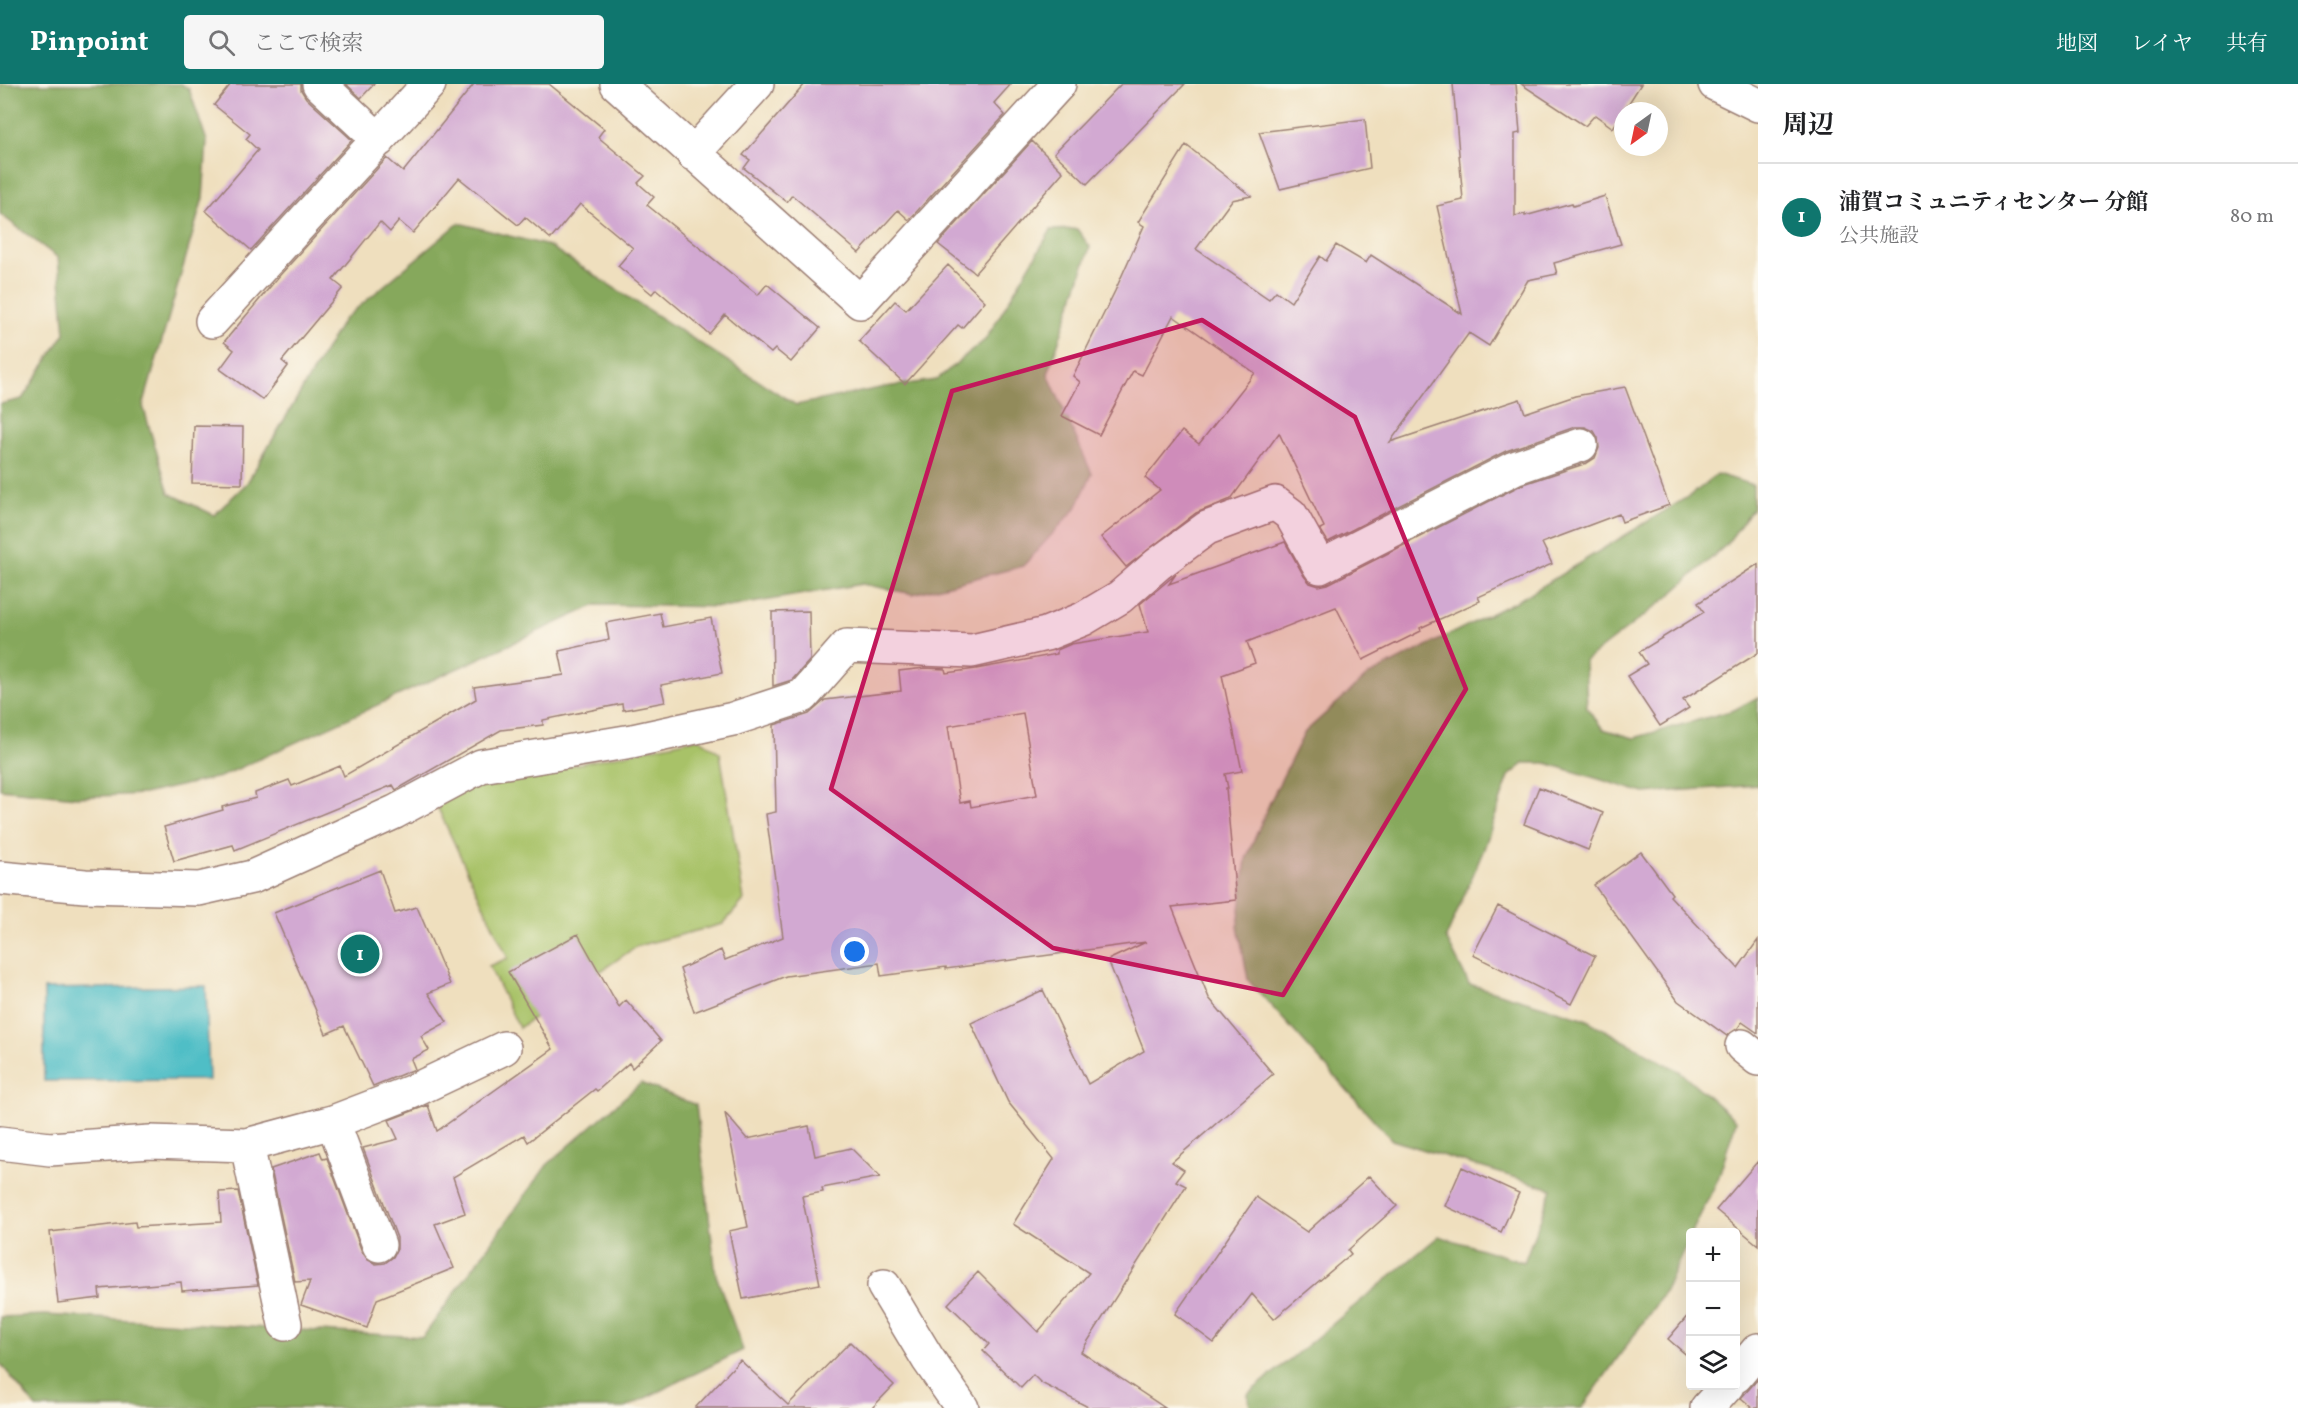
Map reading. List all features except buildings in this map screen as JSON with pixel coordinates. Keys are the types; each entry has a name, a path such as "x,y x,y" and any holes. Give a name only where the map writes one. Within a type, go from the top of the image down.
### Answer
{"street":[{"path":"319,84 379,140"},
{"path":"212,321 429,84"},
{"path":"617,84 860,302 1059,84"},
{"path":"693,154 757,84"},
{"path":"1715,84 1758,105"},
{"path":"0,878 85,886 199,888 252,877 395,812 481,766 632,741 733,719 803,696 848,646 972,651 1046,634 1083,619 1120,597 1158,564 1207,528 1275,503 1291,514 1320,567 1514,468 1581,445"},
{"path":"0,1143 50,1149 150,1142 247,1145 333,1122 411,1092 504,1047"},
{"path":"333,1122 379,1245"},
{"path":"247,1145 285,1324"},
{"path":"884,1286 928,1359 962,1408"},
{"path":"1740,1371 1758,1350"},
{"path":"1707,1408 1723,1390"}],"highlighted area":[{"path":"1202,320 1355,417 1466,689 1283,995 1053,948 831,789 952,391"}],"green space":[{"path":"0,84 181,84 189,89 207,141 203,198 143,406 169,493 214,515 247,483 343,320 459,223 549,246 796,405 885,387 936,380 986,339 1051,230 1077,229 1090,247 1048,374 1092,474 1076,508 1023,566 913,594 862,584 729,607 596,605 220,777 144,794 76,797 0,789 0,404 22,399 65,333 58,258 0,214"},
{"path":"1717,474 1753,485 1753,508 1726,545 1667,598 1585,661 1587,708 1603,729 1634,738 1734,710 1758,697 1758,785 1644,793 1546,763 1525,763 1509,776 1484,849 1446,938 1469,984 1583,1018 1681,1072 1736,1121 1718,1179 1694,1228 1686,1228 1686,1246 1664,1293 1582,1408 1250,1408 1248,1394 1439,1236 1524,1262 1552,1189 1392,1140 1248,980 1238,926 1246,859 1270,802 1305,732 1367,676 1526,596 1694,493"},
{"path":"699,738 720,753 744,900 723,924 637,946 519,1028 489,966 508,958 436,804 467,788"},
{"path":"641,1083 696,1105 716,1275 743,1350 625,1408 36,1408 0,1363 0,1317 45,1315 423,1337 547,1165"}],"water":[{"path":"206,986 209,1080 44,1081 44,989"}],"place":[{"name":"浦賀コミュニティセンター 分館","path":"360,954"}]}
